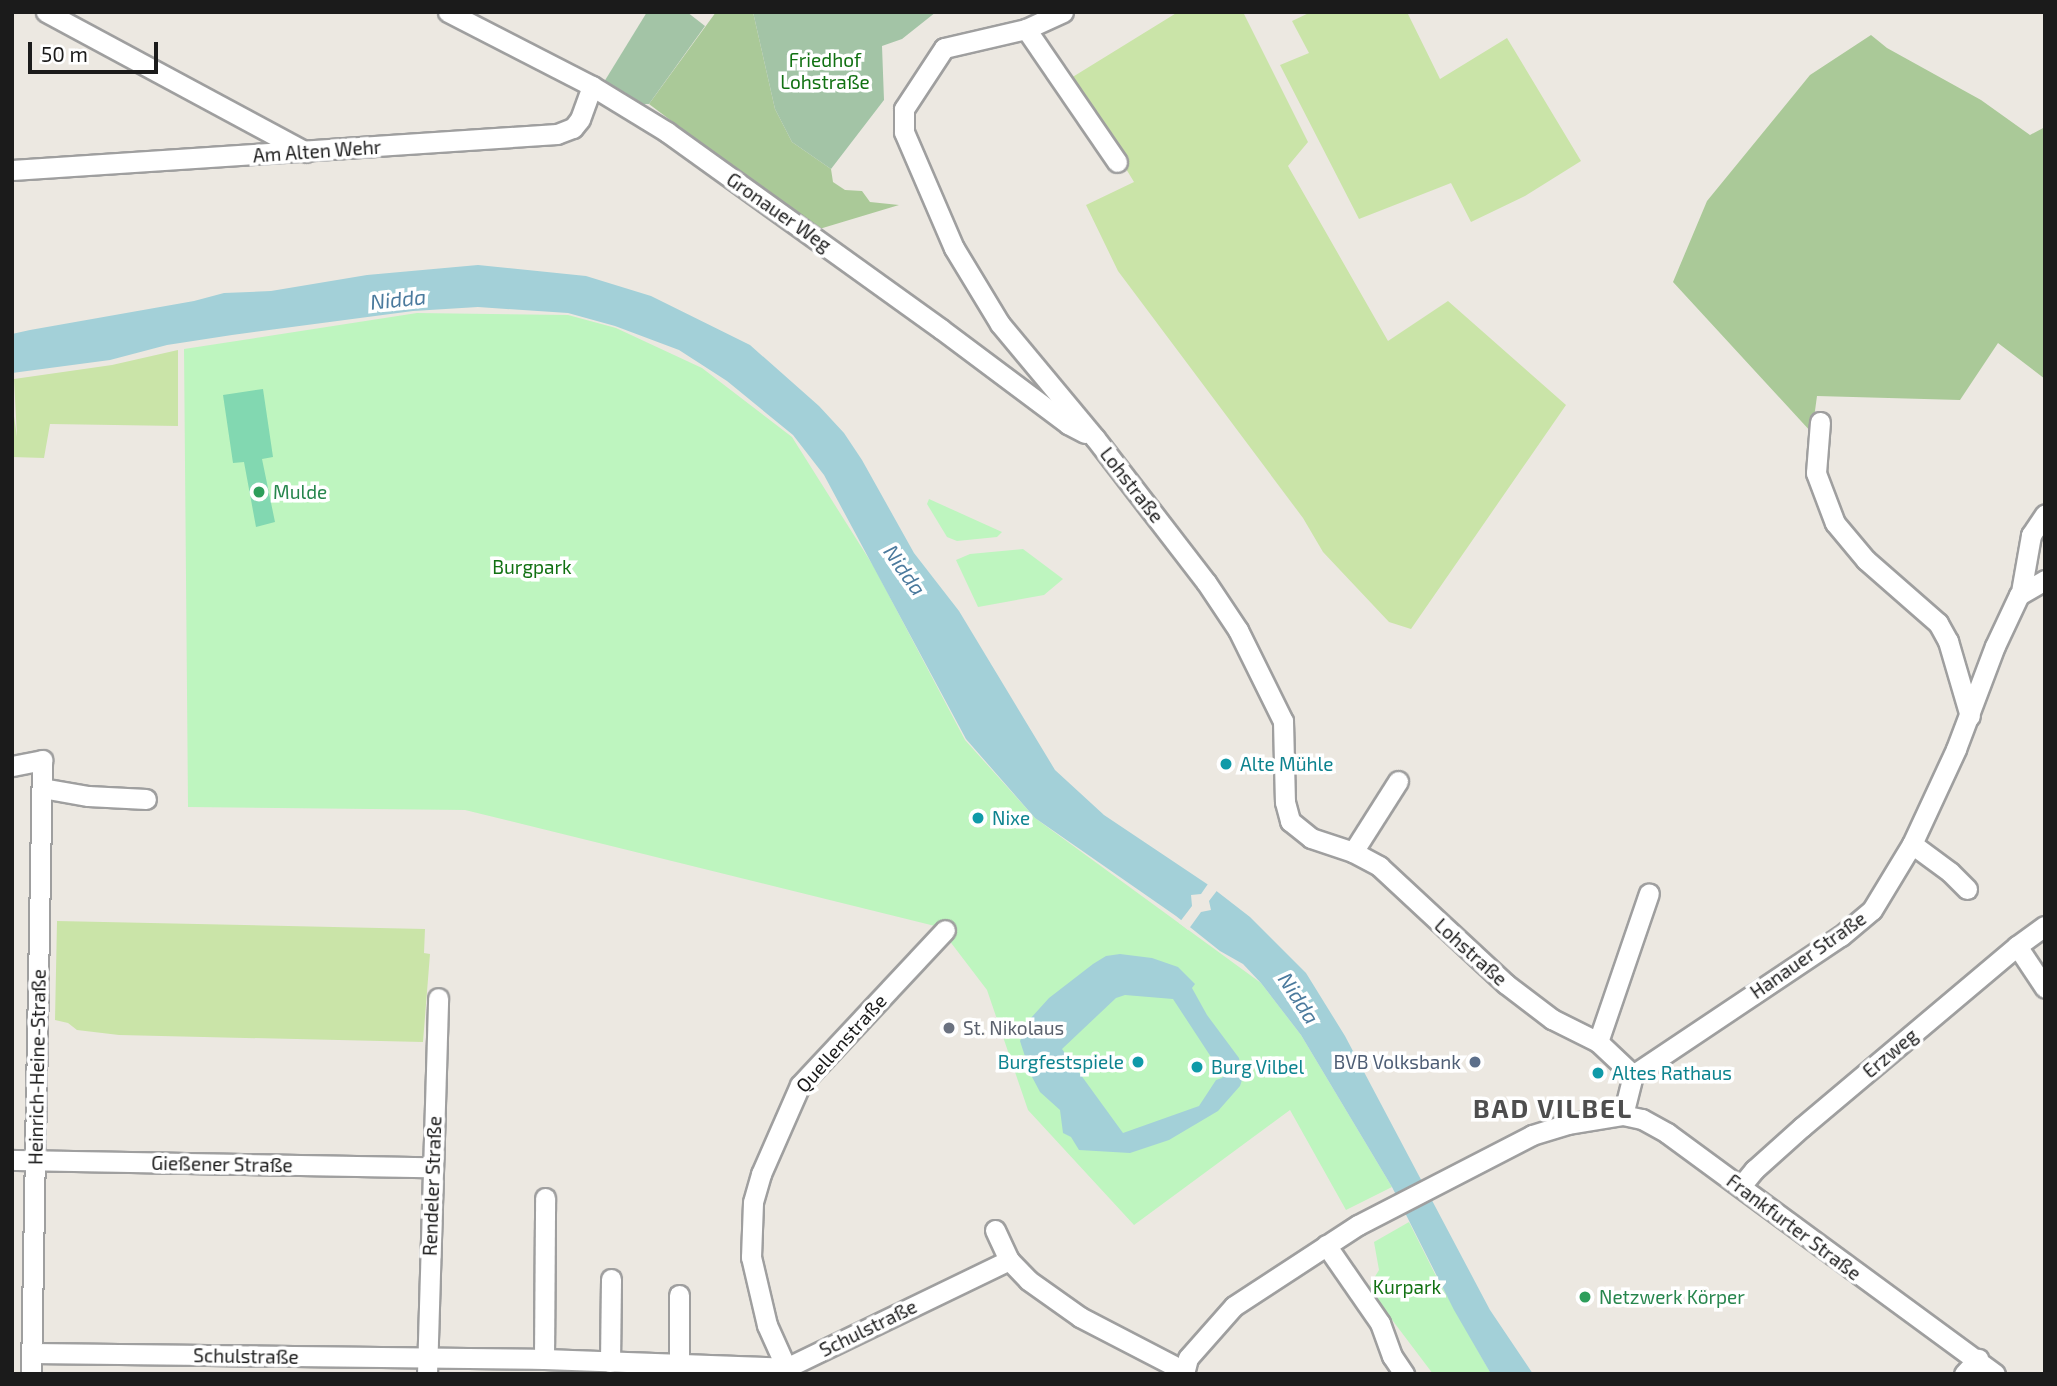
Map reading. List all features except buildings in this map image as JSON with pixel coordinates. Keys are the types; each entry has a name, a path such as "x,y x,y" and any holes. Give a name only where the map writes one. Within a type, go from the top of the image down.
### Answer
{"street":[{"path":"46,12 307,152"},
{"name":"Gronauer Weg","path":"448,12 592,86 667,132 931,321 1068,424 1095,438"},
{"name":"Lohstraße","path":"1063,12 1026,29 950,46 940,51 904,109 902,122 942,223 985,303 1095,438 1206,582 1250,651 1283,721 1285,802 1290,821 1311,838 1353,852 1379,866 1506,984 1552,1019 1598,1042 1633,1075"},
{"path":"1026,29 1117,162"},
{"name":"Am Alten Wehr","path":"12,170 565,133 580,119 592,86"},
{"path":"1820,422 1816,473 1835,523 1866,560 1938,623 1948,641 1970,716"},
{"name":"Hanauer Straße","path":"1633,1075 1859,921 1881,898 1912,844 1970,716 1995,646 2021,592 2031,535 2045,514"},
{"path":"2021,592 2045,580"},
{"name":"Heinrich-Heine-Straße","path":"12,766 42,760 31,1374"},
{"path":"1353,852 1398,781"},
{"path":"42,788 88,796 146,799"},
{"path":"1912,844 1950,872 1967,889"},
{"path":"1598,1042 1648,893"},
{"name":"Erzweg","path":"1744,1189 1754,1170 1802,1127 2017,946 2045,926"},
{"name":"Quellenstraße","path":"788,1371 767,1325 751,1257 753,1202 761,1174 800,1085 945,930"},
{"path":"2017,946 2045,988"},
{"name":"Rendeler Straße","path":"427,1366 438,998"},
{"path":"1623,1115 1633,1075"},
{"name":"Frankfurter Straße","path":"1326,1245 1446,1178 1532,1135 1581,1122 1623,1115 1642,1119 1661,1129 1995,1374"},
{"name":"Gießener Straße","path":"12,1160 432,1167"},
{"path":"544,1359 545,1198"},
{"path":"995,1230 1009,1260 1028,1280 1080,1317 1184,1372 1188,1358 1220,1319 1244,1299 1326,1245 1380,1323 1392,1356 1404,1374"},
{"name":"Schulstraße","path":"32,1353 427,1366 544,1359 788,1371 1009,1260"},
{"path":"610,1362 611,1279"},
{"path":"679,1295 679,1365"},
{"path":"1964,1374 1978,1360"}],"green space":[{"path":"647,12 687,12 705,26 649,104 640,104 604,82"},
{"path":"716,12 753,12 775,109 792,142 831,169 833,182 845,190 862,191 870,202 899,205 816,230 649,104"},
{"name":"Friedhof Lohstraße","path":"753,12 936,12 902,39 882,46 884,100 831,169 792,142 775,109"},
{"path":"1178,12 1243,12 1308,142 1288,166 1388,341 1448,301 1566,405 1411,629 1389,622 1323,552 1303,518 1118,271 1086,205 1134,182 1071,78"},
{"path":"1311,12 1407,12 1440,79 1507,38 1581,161 1525,196 1471,222 1451,183 1359,219 1280,65 1309,53 1292,21"},
{"path":"1871,35 1887,48 1981,100 2030,135 2045,127 2045,379 1998,343 1960,400 1817,396 1812,433 1673,282 1707,201 1810,75"},
{"name":"Burgpark","path":"417,313 568,315 616,328 702,368 792,437 874,567 965,740 1035,818 1261,983 1301,1035 1392,1187 1346,1210 1290,1110 1134,1225 1028,1110 987,990 939,927 465,810 188,807 184,349"},
{"path":"178,350 178,426 50,424 44,458 12,457 12,402 17,437 14,379 112,365"},
{"path":"263,389 273,457 262,459 275,522 256,527 244,462 233,463 223,395"},
{"path":"929,499 1002,532 997,537 957,541 947,537 927,504"},
{"path":"1023,549 1063,579 1044,595 978,607 956,560 970,554"},
{"path":"57,921 425,929 424,953 430,954 423,1042 119,1035 77,1030 68,1023 55,1020"},
{"name":"Kurpark","path":"1409,1222 1491,1374 1433,1374 1368,1288 1379,1270 1374,1242"}],"water":[{"name":"Nidda","path":"478,265 586,276 651,296 750,345 819,406 844,433 862,460 914,553 959,611 1055,770 1104,815 1210,886 1250,917 1306,973 1345,1036 1490,1310 1533,1374 1491,1374 1454,1310 1392,1187 1301,1035 1261,983 1243,964 1220,951 1176,916 1035,818 966,739 824,475 793,435 727,381 679,350 615,326 568,313 478,307 413,311 232,335 167,345 110,360 12,373 12,334 194,301 224,293 271,291 367,275"},
{"path":"1120,954 1152,958 1178,967 1195,984 1192,988 1207,1015 1239,1058 1243,1077 1240,1086 1218,1111 1169,1140 1130,1153 1079,1150 1071,1137 1063,1133 1060,1110 1040,1092 1031,1075 1020,1041 1030,1019 1049,998 1106,956","holes":["1125,995 1173,999 1213,1060 1219,1060 1226,1066 1226,1072 1222,1078 1216,1080 1199,1106 1123,1133 1062,1049 1116,998"]}],"pier":[{"path":"1210,881 1219,888 1209,901 1211,910 1201,912 1188,930 1179,923 1192,906 1191,895 1201,894"}],"place":[{"name":"Mulde","path":"259,492"},
{"name":"Alte Mühle","path":"1226,764"},
{"name":"Nixe","path":"978,818"},
{"name":"St. Nikolaus","path":"949,1028"},
{"name":"Burgfestspiele","path":"1138,1062"},
{"name":"BVB Volksbank","path":"1475,1062"},
{"name":"Burg Vilbel","path":"1197,1067"},
{"name":"Altes Rathaus","path":"1598,1073"},
{"name":"Netzwerk Körper","path":"1585,1297"}],"district":[{"name":"BAD VILBEL","path":"1553,1108"}]}
